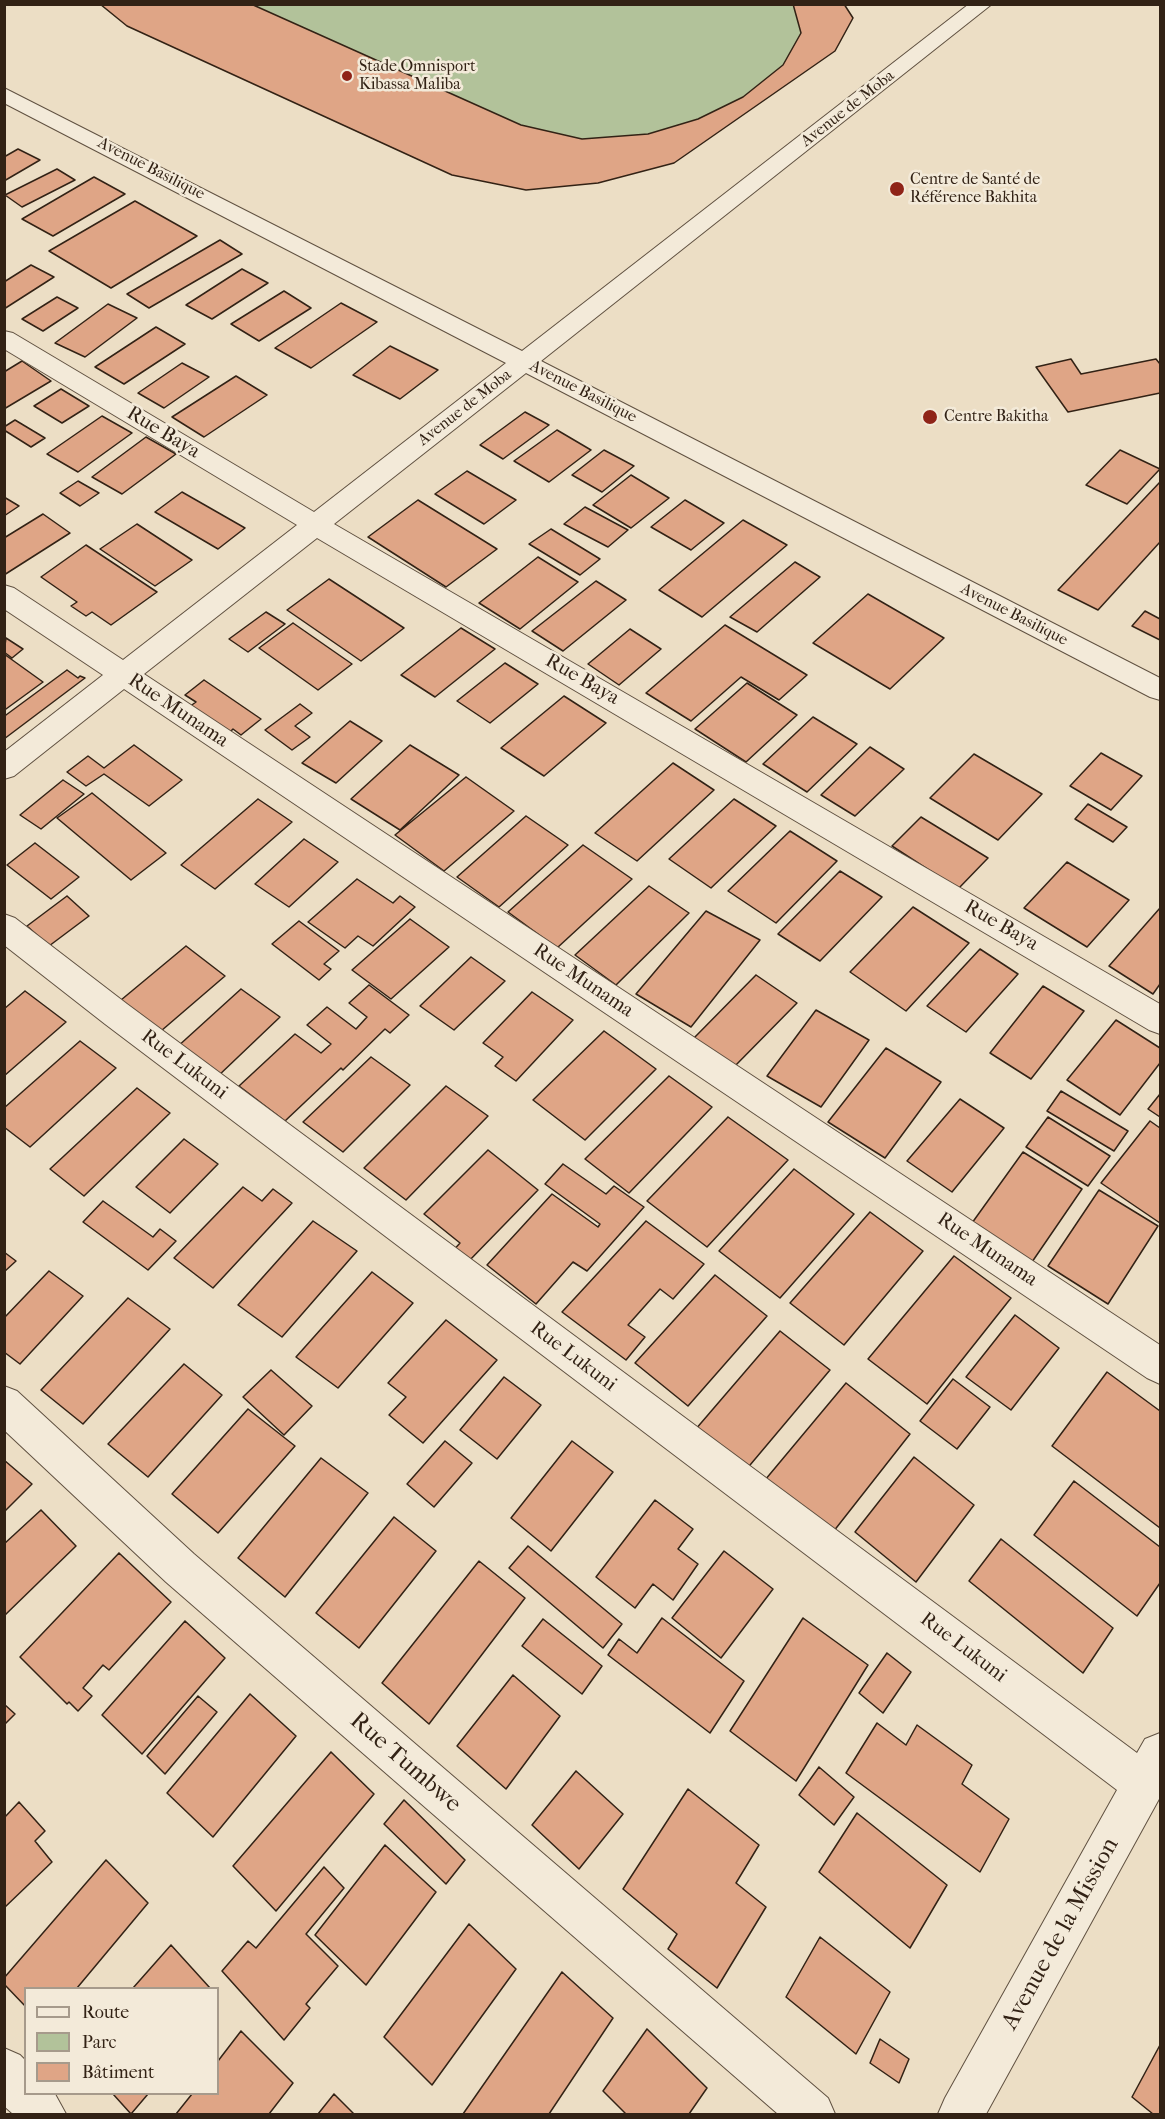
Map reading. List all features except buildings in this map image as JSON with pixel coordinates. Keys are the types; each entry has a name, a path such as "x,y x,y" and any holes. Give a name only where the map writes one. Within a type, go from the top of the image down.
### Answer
{"street":[{"name":"Avenue de Moba","path":"4,768 982,4"},
{"name":"Avenue Basilique","path":"4,94 1161,690"},
{"name":"Rue Baya","path":"4,338 316,525 1161,1020"},
{"name":"Rue Munama","path":"4,596 1161,1366"},
{"name":"Rue Lukuni","path":"4,927 116,1014 1152,1769"},
{"name":"Rue Tumbwe","path":"4,1404 180,1568 812,2115"},
{"name":"Avenue de la Mission","path":"961,2115 1152,1769"},
{"path":"4,2071 24,2094"},
{"path":"25,2095 43,2115"}],"green space":[{"name":"Stade Omnisport Kibassa Maliba","path":"844,4 853,18 835,51 674,163 598,183 526,190 452,175 127,26 100,5"}],"place":[{"name":"Stade Omnisport Kibassa Maliba","path":"347,76"},
{"name":"Centre de Santé de Référence Bakhita","path":"897,189"},
{"name":"Centre Bakitha","path":"930,417"}]}
